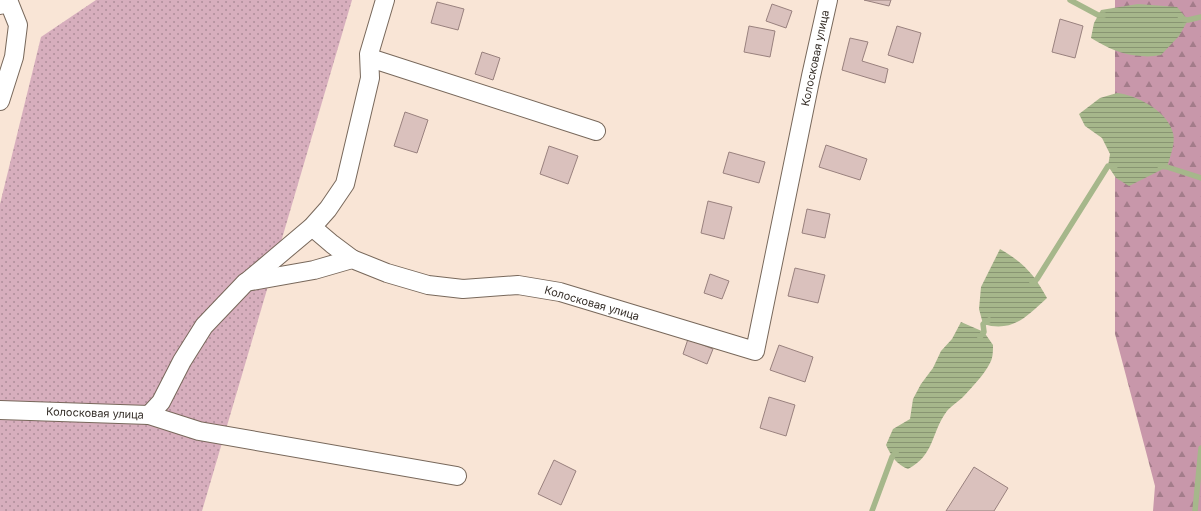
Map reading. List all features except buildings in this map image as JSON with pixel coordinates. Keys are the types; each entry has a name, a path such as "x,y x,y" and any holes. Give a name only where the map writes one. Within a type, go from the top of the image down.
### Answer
{"main road":[{"path":"0,3 4,0"}],"street":[{"path":"0,101 14,57 18,25 8,0"},
{"name":"Колосковая улица","path":"0,410 149,416 161,402 182,361 204,326 246,282 312,227 328,209 345,184 370,78 370,54 385,0"},
{"name":"Колосковая улица","path":"352,259 387,273 428,285 463,289 518,285 560,292 755,351 828,0"},
{"path":"370,58 596,132"},
{"path":"312,227 352,259"},
{"path":"246,282 314,270 352,259"},
{"path":"149,416 199,432 457,476"}],"shaded area":[{"path":"96,0 352,0 202,511 0,511 0,204 41,37"},
{"path":"1138,4 1177,7 1188,20 1179,36 1161,55 1136,56 1122,53 1102,45 1091,38 1094,23 1101,10"},
{"path":"1117,93 1125,94 1141,100 1157,110 1168,123 1172,130 1174,139 1167,167 1129,186 1116,178 1108,166 1110,154 1102,138 1085,126 1079,114 1100,98"},
{"path":"1000,249 1016,259 1028,270 1038,282 1047,298 1026,317 1019,321 1003,326 994,326 983,324 979,309 981,287"},
{"path":"961,322 984,332 993,345 991,361 985,372 974,385 947,411 938,427 932,443 923,457 908,469 895,460 886,445 893,429 910,419 913,399 921,384 933,368 941,351 952,339"}],"green space":[{"path":"1115,0 1201,0 1201,511 1153,511 1155,486 1115,334"}],"waterway":[{"path":"1070,0 1098,15 1104,15"},
{"path":"1180,19 1188,20 1201,17"},
{"path":"1032,283 1037,279 1108,166 1115,166"},
{"path":"1160,166 1201,178"},
{"path":"980,337 984,332 983,324 989,320"},
{"path":"1195,511 1201,448"},
{"path":"872,511 892,457 896,452"}]}
